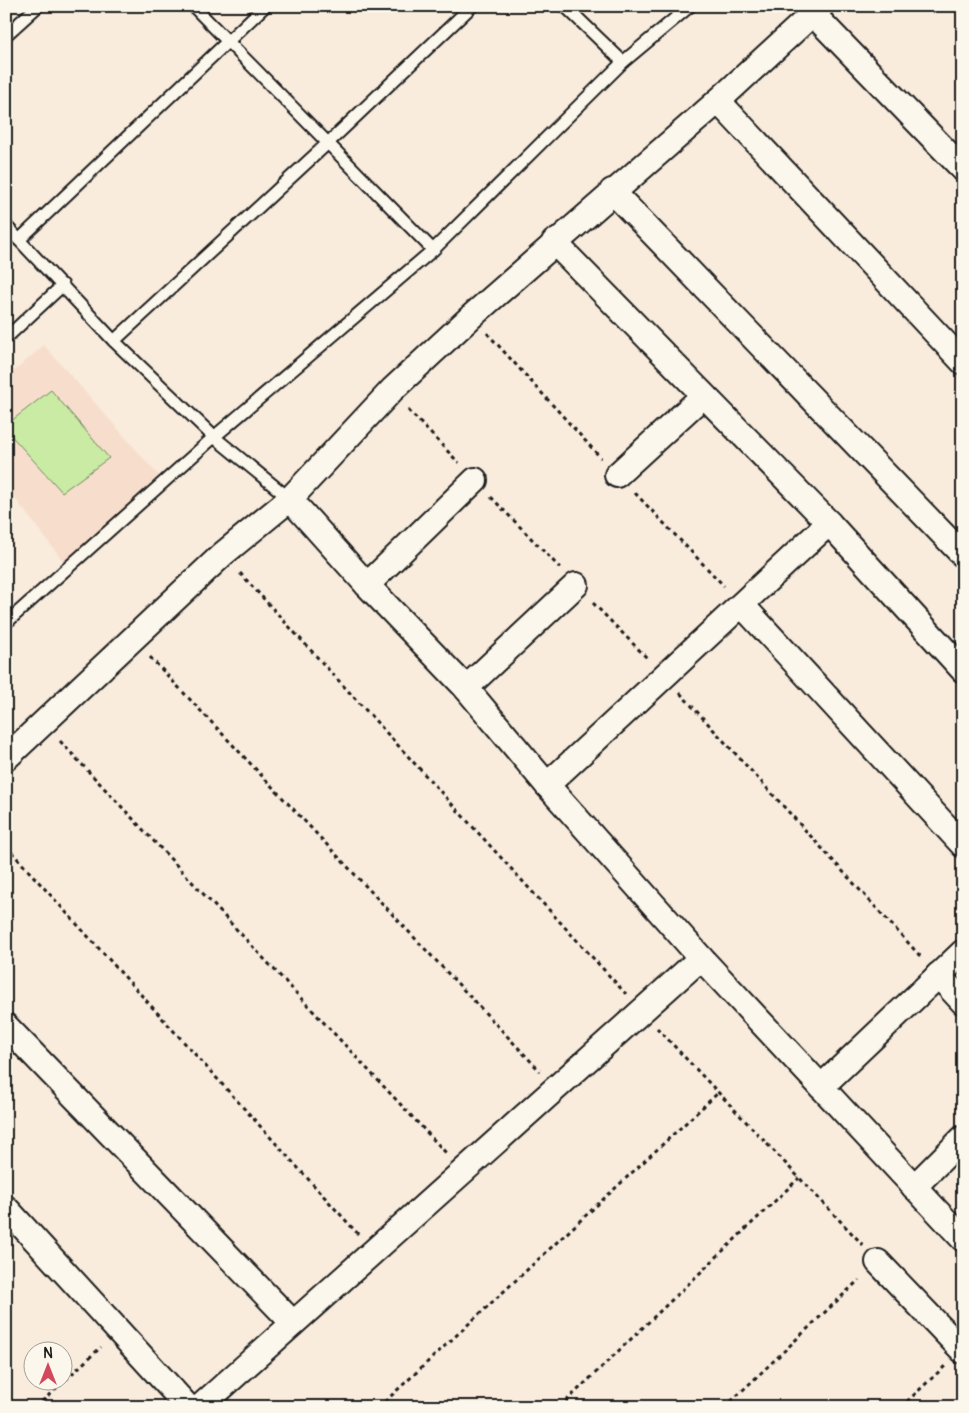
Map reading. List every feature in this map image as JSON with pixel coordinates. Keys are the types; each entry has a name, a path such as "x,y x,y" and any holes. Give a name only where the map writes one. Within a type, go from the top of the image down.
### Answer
{"street":[{"path":"6,758 222,554 290,499 393,389 554,242 718,101 817,10 963,169"},
{"path":"718,101 963,362"},
{"path":"612,191 961,549"},
{"path":"554,242 829,523 963,670"},
{"path":"617,475 703,396"},
{"path":"367,585 475,480"},
{"path":"290,499 367,585 466,688 546,785 701,958 963,1239"},
{"path":"546,785 829,523"},
{"path":"466,688 576,585"},
{"path":"742,605 963,845"},
{"path":"821,1087 963,952"},
{"path":"200,1407 701,958"},
{"path":"938,975 963,1002"},
{"path":"6,1026 293,1323"},
{"path":"914,1187 963,1138"},
{"path":"6,1208 188,1407"},
{"path":"878,1262 962,1350"}],"lane":[{"path":"6,35 38,6"},
{"path":"194,6 433,250"},
{"path":"19,240 265,6"},
{"path":"114,341 329,142 472,6"},
{"path":"565,6 623,62"},
{"path":"6,623 214,436 433,250 623,62 690,6"},
{"path":"6,226 114,341 214,436 290,499"},
{"path":"6,338 63,285"}],"path":[{"path":"222,554 641,1011 878,1262 724,1407"},
{"path":"132,639 556,1088"},
{"path":"43,723 463,1171"},
{"path":"6,846 374,1251"},
{"path":"380,1407 718,1093"},
{"path":"560,1407 799,1178"},
{"path":"36,1407 118,1331"},
{"path":"901,1407 962,1350"}],"shaded area":[{"path":"44,345 162,479 66,565 6,487 6,378"}],"green space":[{"path":"51,390 109,458 62,492 6,430 6,425"}]}
